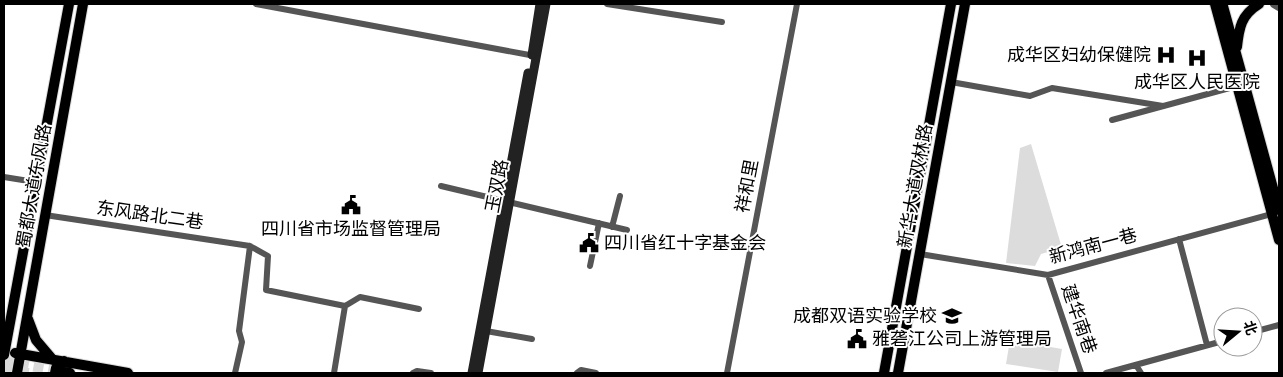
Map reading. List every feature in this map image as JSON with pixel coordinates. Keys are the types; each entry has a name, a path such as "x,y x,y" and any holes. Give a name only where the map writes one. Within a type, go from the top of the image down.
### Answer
{"main road":[{"name":"蜀都大道东风路","path":"4,353 69,4"},
{"name":"蜀都大道东风路","path":"17,373 83,4"},
{"name":"玉双路","path":"535,56 540,4"},
{"name":"玉双路","path":"478,373 508,201 546,4"},
{"name":"新华大道双林路","path":"884,373 951,4"},
{"name":"新华大道双林路","path":"898,373 965,4"},
{"path":"1215,4 1276,212"},
{"path":"1222,4 1276,212 1279,240"},
{"path":"1236,53 1239,24 1244,16 1258,4"},
{"name":"玉双路","path":"472,373 508,201"},
{"path":"4,319 14,300"},
{"path":"28,319 36,340 63,370 128,373"},
{"path":"4,353 53,360"}],"street":[{"path":"256,4 535,56"},
{"path":"607,4 722,22"},
{"name":"祥和里","path":"728,373 797,4"},
{"path":"1274,4 1279,7"},
{"path":"951,82 1030,96 1052,88 1162,106"},
{"path":"1112,120 1238,86"},
{"path":"4,177 36,182"},
{"path":"441,186 627,230"},
{"path":"612,226 620,196"},
{"name":"新鸿南一巷","path":"920,254 1048,275 1276,212"},
{"name":"东风路北二巷","path":"45,215 250,246"},
{"path":"590,266 599,223"},
{"path":"1178,239 1207,345"},
{"path":"235,373 242,342 239,331 250,246 268,256 266,290 345,306 360,297 419,309"},
{"name":"建华南巷","path":"1048,275 1081,373"},
{"path":"334,373 345,306"},
{"path":"1263,329 1279,325"},
{"path":"486,331 532,339"},
{"path":"1106,373 1213,343"},
{"path":"1136,365 1141,373"},
{"path":"577,373 581,370 596,373"},
{"path":"413,373 417,371 431,373"}],"shaded area":[{"path":"1031,144 1062,248 1041,254 1035,266 1006,263 1020,148"},
{"path":"1010,340 1062,349 1058,372 1006,364"}],"tunnel":[{"path":"4,361 63,372"},
{"path":"4,369 29,373"}],"place":[{"name":"成华区妇幼保健院","path":"1166,55"},
{"name":"成华区人民医院","path":"1197,58"},
{"name":"四川省市场监督管理局","path":"351,205"},
{"name":"四川省红十字基金会","path":"589,243"},
{"name":"成都双语实验学校","path":"952,316"},
{"name":"雅砻江公司上游管理局","path":"857,339"}]}
